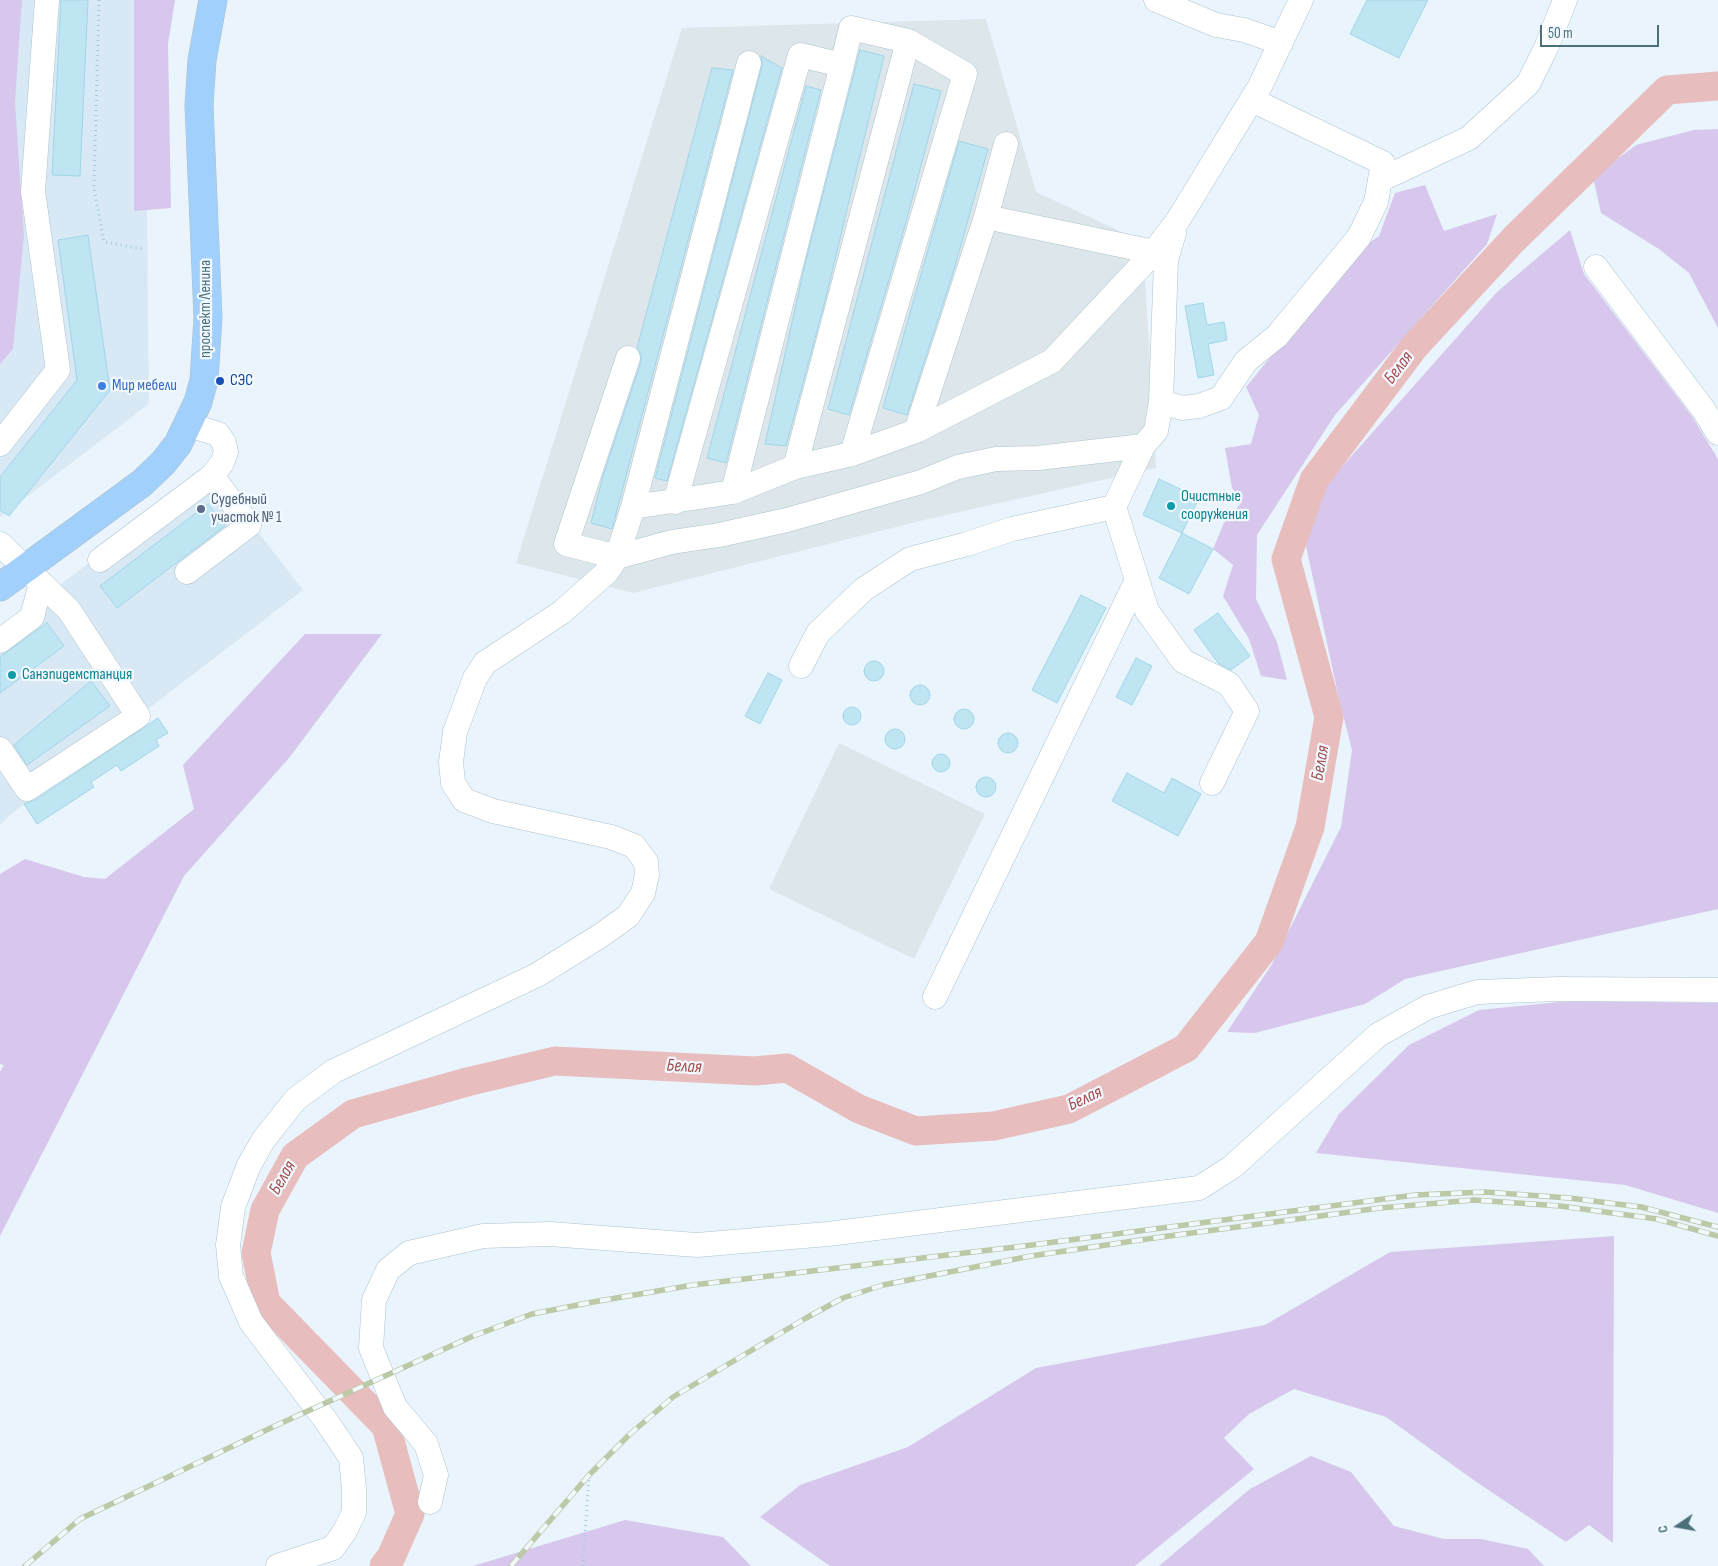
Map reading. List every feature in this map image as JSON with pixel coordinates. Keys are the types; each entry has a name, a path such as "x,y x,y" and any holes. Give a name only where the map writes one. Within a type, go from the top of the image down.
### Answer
{"main road":[{"name":"проспект Ленина","path":"0,586 33,576 163,463 189,425 204,380 207,356 208,310 199,105 202,60 213,0"}],"street":[{"path":"0,444 58,370 33,190 46,0"},
{"path":"1156,0 1216,25 1244,30 1281,43"},
{"path":"633,507 733,492 794,466 852,454 916,431 1052,361 1154,252 1178,220 1252,100 1301,0"},
{"path":"1380,180 1469,138 1528,84 1546,48 1565,0"},
{"path":"733,492 852,28 908,41 965,74 852,454"},
{"path":"794,466 908,41"},
{"path":"675,502 800,55 842,65"},
{"path":"312,1566 333,1548 345,1531 354,1512 351,1458 261,1337 239,1299 231,1276 228,1245 233,1207 254,1156 274,1125 296,1099 334,1071 537,974 600,936 628,916 643,893 648,875 646,862 634,846 611,837 493,811 464,800 453,783 451,762 455,732 464,703 475,678 485,664 562,612 607,572 617,557 633,507 749,64"},
{"path":"1161,402 1182,408 1199,406 1221,398 1246,361 1277,336 1359,237 1376,202 1383,163 1252,100"},
{"path":"916,431 986,217 1006,144"},
{"path":"986,217 1154,252"},
{"path":"1178,220 1166,260 1161,402 1156,431 1143,446 1114,507 1136,582 1147,611 1184,661 1229,684 1247,711 1212,783"},
{"path":"1596,267 1703,409 1718,433"},
{"path":"628,358 566,544 617,557 672,542 719,535 787,520 913,484 958,468 996,459 1038,458 1143,446"},
{"path":"100,560 212,476 222,463 226,452 224,443 218,434 189,425"},
{"path":"187,572 249,525 212,476"},
{"path":"801,666 818,633 864,589 910,559 967,544 1012,529 1114,507"},
{"path":"0,544 69,610 138,716 27,789 0,749"},
{"path":"0,641 32,617 33,576"},
{"path":"935,997 1136,582"},
{"path":"430,1502 436,1475 426,1444 395,1407 371,1348 374,1300 388,1270 409,1254 483,1236 550,1234 697,1245 828,1234 1199,1188 1232,1167 1378,1035 1428,1007 1477,992 1558,989 1718,990"},
{"path":"278,1566 333,1548"}],"path":[{"path":"99,0 94,187 104,242 144,249"},
{"path":"583,1566 589,1475"}],"shaded area":[{"path":"0,0 145,0 149,404 0,517"},
{"path":"0,0 22,0 15,103 24,235 13,349 0,364"},
{"path":"134,0 175,0 168,44 171,208 134,211"},
{"path":"986,19 1036,192 1143,242 1156,468 928,519 633,593 516,563 682,28"},
{"path":"1718,129 1718,328 1689,273 1659,249 1601,213 1593,177 1636,145 1694,130"},
{"path":"1425,185 1444,231 1497,214 1487,244 1335,415 1257,535 1256,599 1277,642 1287,680 1261,676 1249,639 1223,596 1233,565 1213,549 1224,523 1242,502 1232,488 1225,448 1251,444 1259,415 1246,387 1357,251 1379,236 1395,193"},
{"path":"1570,230 1584,274 1691,415 1718,459 1718,909 1405,979 1365,1004 1255,1033 1227,1032 1272,964 1341,827 1352,750 1306,546 1324,487 1497,292"},
{"path":"211,471 303,590 10,815 0,825 0,630"},
{"path":"305,634 382,634 289,758 184,876 0,1236 0,1072 4,1065 0,1064 0,874 25,859 84,877 105,879 194,809 183,765"},
{"path":"839,743 985,814 914,959 769,889"},
{"path":"1570,1001 1718,1003 1718,1213 1625,1185 1316,1153 1339,1114 1409,1045 1479,1010"},
{"path":"1614,1236 1613,1543 1589,1525 1566,1542 1475,1481 1386,1417 1294,1389 1249,1414 1224,1438 1254,1469 1135,1566 830,1566 760,1517 800,1485 908,1447 1036,1368 1265,1325 1390,1252"},
{"path":"1311,1456 1351,1472 1394,1526 1444,1539 1481,1539 1528,1549 1544,1566 1159,1566 1250,1489"},
{"path":"625,1520 723,1537 751,1566 473,1566"}],"building":[{"path":"61,0 88,0 80,176 52,175"},
{"path":"1367,0 1428,0 1399,58 1350,34"},
{"path":"860,50 884,56 825,301 786,446 765,444 805,264"},
{"path":"761,56 782,68 667,481 655,478 762,66"},
{"path":"712,68 733,70 612,529 591,523 603,476 641,362 641,355 637,348"},
{"path":"914,84 941,91 904,229 849,415 828,409"},
{"path":"806,86 821,90 726,463 707,458"},
{"path":"959,141 988,149 953,273 907,415 883,408"},
{"path":"88,235 110,390 9,516 0,510 0,477 77,380 58,240"},
{"path":"1203,303 1207,325 1224,322 1227,340 1208,344 1214,375 1198,378 1185,306"},
{"name":"Очистные сооружения","path":"1159,479 1199,498 1182,533 1143,515"},
{"path":"208,504 225,526 117,608 100,586"},
{"path":"1182,533 1213,549 1189,594 1159,578"},
{"path":"1081,595 1106,608 1057,703 1032,690"},
{"path":"1218,613 1250,656 1231,670 1218,663 1194,630"},
{"name":"Санэпидемстанция","path":"47,623 64,646 0,693 0,657"},
{"path":"1136,658 1152,666 1132,705 1116,697"},
{"path":"874,661 881,664 884,671 881,678 874,681 867,678 864,671 867,664"},
{"path":"768,673 782,680 760,724 745,716"},
{"path":"91,681 110,706 27,765 14,745"},
{"path":"920,685 927,688 930,695 927,702 920,705 913,702 910,695 913,688"},
{"path":"848,707 856,707 861,712 859,723 848,725 843,720 843,712"},
{"path":"964,709 971,712 974,719 971,726 964,729 957,726 954,719 957,712"},
{"path":"158,718 168,733 156,740 159,746 121,771 117,765 91,782 94,787 37,824 24,804 35,800"},
{"path":"895,729 902,732 905,739 902,746 895,749 888,746 885,739 888,732"},
{"path":"1008,733 1015,736 1018,743 1015,750 1008,753 1001,750 998,743 1001,736"},
{"path":"937,754 945,754 950,759 948,770 937,772 932,767 932,759"},
{"path":"1127,773 1164,793 1172,778 1201,794 1178,836 1112,801"},
{"path":"986,777 993,780 996,787 993,794 986,797 979,794 976,787 979,780"}],"waterway":[{"name":"Белая","path":"384,1566 391,1557 410,1514 386,1426 266,1303 256,1253 265,1210 295,1156 353,1114 467,1082 555,1061 755,1071 787,1068 859,1109 916,1131 994,1126 1069,1109 1186,1048 1269,942 1310,827 1329,717 1286,559 1314,480 1414,347 1514,239 1667,90 1718,86"}],"railway":[{"path":"25,1566 80,1519 277,1425 473,1336 532,1314 693,1285 1024,1246 1415,1195 1485,1192 1569,1198 1641,1207 1718,1227"},
{"path":"511,1566 589,1475 629,1435 673,1397 843,1298 883,1285 1031,1256 1154,1238 1380,1208 1474,1200 1560,1206 1657,1219 1718,1236"}],"place":[{"name":"СЭС","path":"220,381"},
{"name":"Мир мебели","path":"102,386"},
{"name":"Очистные сооружения","path":"1171,506"},
{"name":"Судебный участок № 1","path":"201,509"},
{"name":"Санэпидемстанция","path":"12,675"}]}
